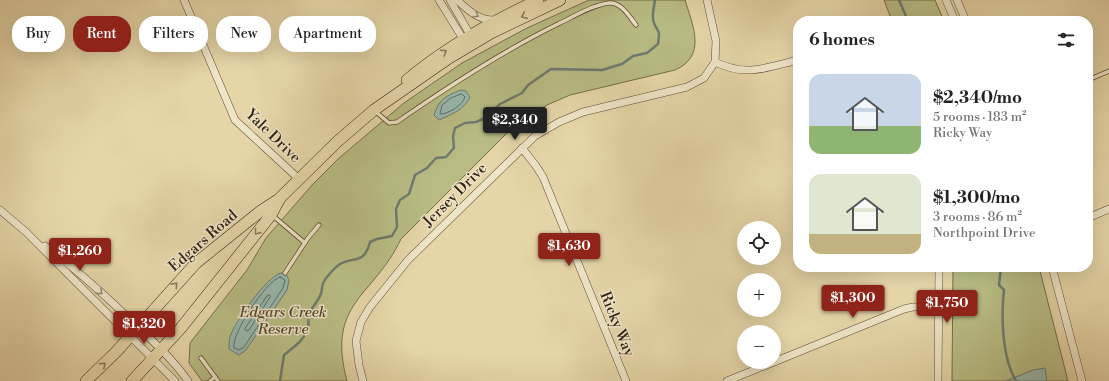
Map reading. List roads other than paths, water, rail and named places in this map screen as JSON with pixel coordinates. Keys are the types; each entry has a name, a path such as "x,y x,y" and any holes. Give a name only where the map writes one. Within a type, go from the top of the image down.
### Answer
{"main road":[{"name":"Edgars Road","path":"86,381 139,328 177,282 196,263 262,210 279,199 338,141 378,107 499,19 538,0"},
{"name":"Edgars Road","path":"469,41 560,0"},
{"name":"Edgars Road","path":"132,381 195,311 271,214 279,199"}],"street":[{"name":"Yale Drive","path":"184,0 235,120 299,179"},
{"path":"439,0 469,41"},
{"path":"450,0 469,41"},
{"path":"457,0 468,11 482,19 499,19"},
{"path":"707,0 716,41 715,62 726,67 746,71 756,71 793,61"},
{"path":"946,0 954,16"},
{"path":"957,0 964,16"},
{"name":"Jersey Drive","path":"363,381 358,365 356,341 361,322 370,307 408,260 522,148 544,130 570,117 697,84 710,71 715,62"},
{"name":"Ricky Way","path":"522,148 543,177 626,381"},
{"path":"0,210 26,232 68,262 162,349 188,381"},
{"path":"1093,216 1109,210"},
{"path":"26,232 175,381"},
{"path":"938,381 939,272"},
{"path":"1053,272 1082,381"},
{"path":"781,359 904,309 938,306"},
{"path":"727,381 757,369"}],"lane":[{"path":"378,107 383,120 393,124 460,78 496,57 546,30 599,6 609,3 618,5 636,25"},
{"path":"1093,78 1109,71"},
{"path":"271,214 305,243"},
{"path":"285,273 319,225"},
{"path":"201,358 218,381"},
{"path":"210,381 215,377"}],"water":[{"path":"461,90 466,91 470,97 457,111 439,120 434,115 438,105 447,96"},
{"path":"281,273 286,274 289,280 287,290 246,350 239,355 229,349 230,338 233,330 244,311 260,291 275,276"},
{"path":"1045,368 1047,381 1006,381 1033,370"}],"waterway":[{"path":"280,381 284,355 299,343 307,332 310,312 320,296 322,285 325,280 340,264 362,257 368,249 370,242 392,236 397,227 396,209 400,200 409,194 415,175 427,168 436,158 446,157 454,148 453,136 455,128 465,123 476,122 485,118 500,104 522,93 528,85 551,69 602,70 622,64 633,56 647,53 658,44 659,32 654,23 653,17 655,0"},
{"path":"899,0 906,16"},
{"path":"1000,272 999,285 1004,290 1003,324 1005,349 1011,372 1016,381"}],"park label":[{"name":"Edgars Creek Reserve","path":"283,320"}]}
